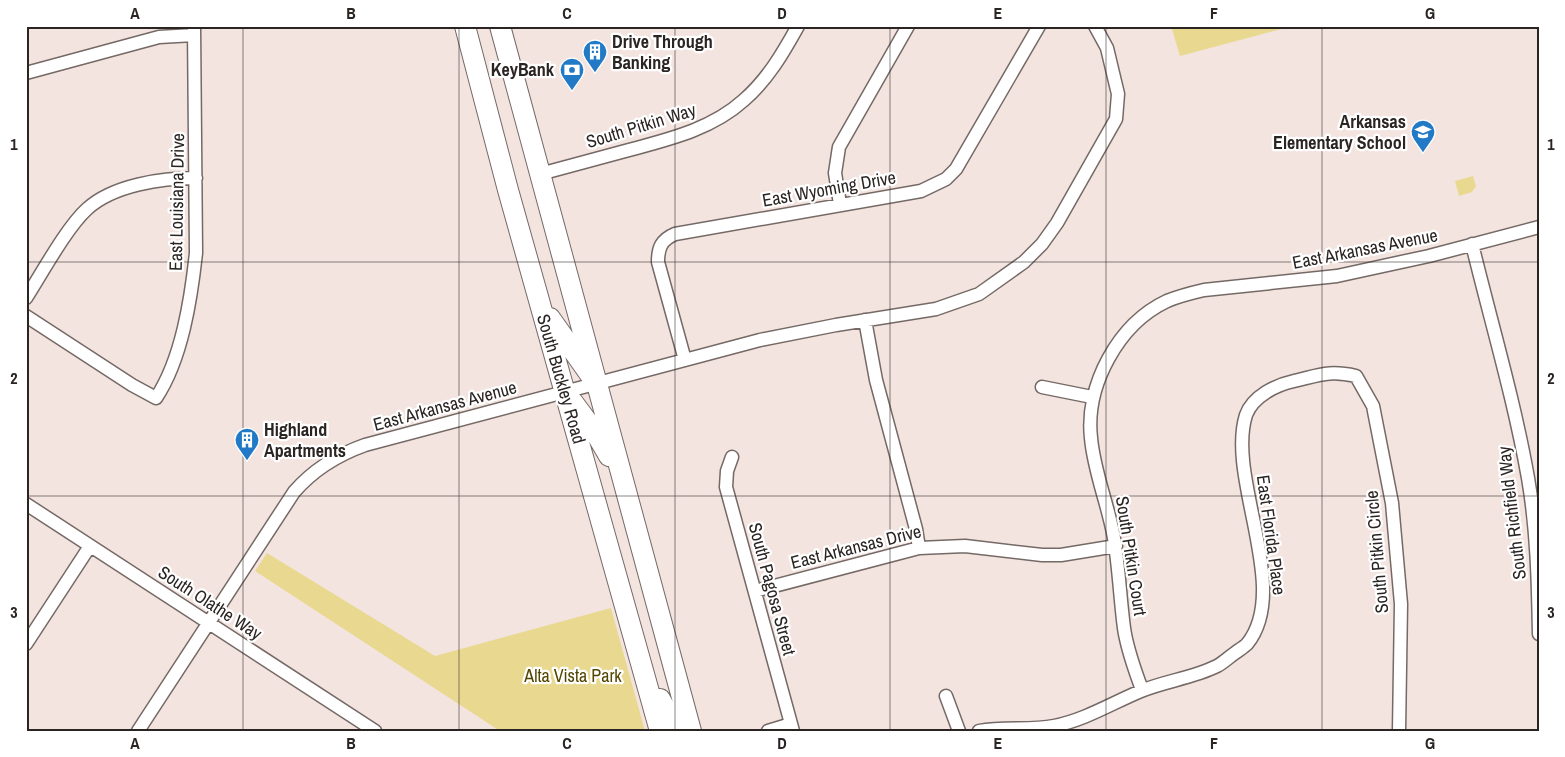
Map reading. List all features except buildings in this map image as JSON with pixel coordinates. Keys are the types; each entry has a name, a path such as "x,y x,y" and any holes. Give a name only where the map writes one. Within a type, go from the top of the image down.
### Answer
{"main road":[{"name":"South Buckley Road","path":"465,26 660,731"},
{"name":"South Buckley Road","path":"500,26 691,731"},
{"path":"540,301 572,352 597,383"},
{"path":"565,391 595,432 624,482"},
{"path":"642,666 677,731"}],"street":[{"name":"South Pitkin Way","path":"540,174 683,135 719,118 743,101 759,86 775,67 798,26"},
{"path":"840,204 835,172 839,147 908,26"},
{"name":"East Wyoming Drive","path":"685,360 658,262 658,251 667,237 840,204 921,191 946,179 963,158 1039,26"},
{"name":"East Arkansas Avenue","path":"138,731 294,492 320,467 334,458 365,445 760,340 865,320 936,310 958,303 1001,280 1024,262 1042,244 1057,223 1116,119 1118,94 1107,48 1095,26"},
{"path":"26,73 158,37 194,31"},
{"name":"East Louisiana Drive","path":"26,316 156,398 172,369 192,288 196,253 194,31"},
{"path":"26,298 76,221 96,201 116,192 160,180 196,178"},
{"name":"East Arkansas Avenue","path":"1166,301 1204,290 1337,276 1539,226"},
{"name":"South Richfield Way","path":"1472,244 1521,439 1528,480 1537,562 1539,634"},
{"name":"South Pitkin Court","path":"1142,690 1124,629 1116,546 1110,516 1092,453 1089,415 1092,397 1107,360 1121,340 1136,324 1166,301"},
{"path":"865,320 876,380 916,529 919,548"},
{"name":"East Florida Place","path":"979,731 994,728 1039,728 1071,722 1142,690 1217,666 1247,644 1262,614 1263,594 1258,546 1243,461 1247,413 1264,393 1279,384 1335,371 1356,376"},
{"name":"South Pitkin Circle","path":"1356,376 1373,406 1392,503 1401,604 1399,731"},
{"path":"1042,387 1092,397"},
{"name":"South Pagosa Street","path":"732,457 727,472 726,487 792,727"},
{"name":"South Olathe Way","path":"26,504 375,731"},
{"path":"26,644 90,546"},
{"name":"East Arkansas Drive","path":"754,591 919,548 965,546 1042,555 1061,555 1116,546"},
{"path":"946,696 959,731"},
{"path":"768,731 792,727"}],"green space":[{"path":"1171,26 1293,26 1180,56"},
{"path":"1473,176 1476,186 1472,192 1459,196 1455,181"},
{"name":"Alta Vista Park","path":"267,553 435,656 611,608 645,731 500,731 255,571"}],"place":[{"name":"Drive Through Banking","path":"595,73"},
{"name":"KeyBank","path":"572,91"},
{"name":"Arkansas Elementary School","path":"1423,153"},
{"name":"Highland Apartments","path":"247,461"}]}
